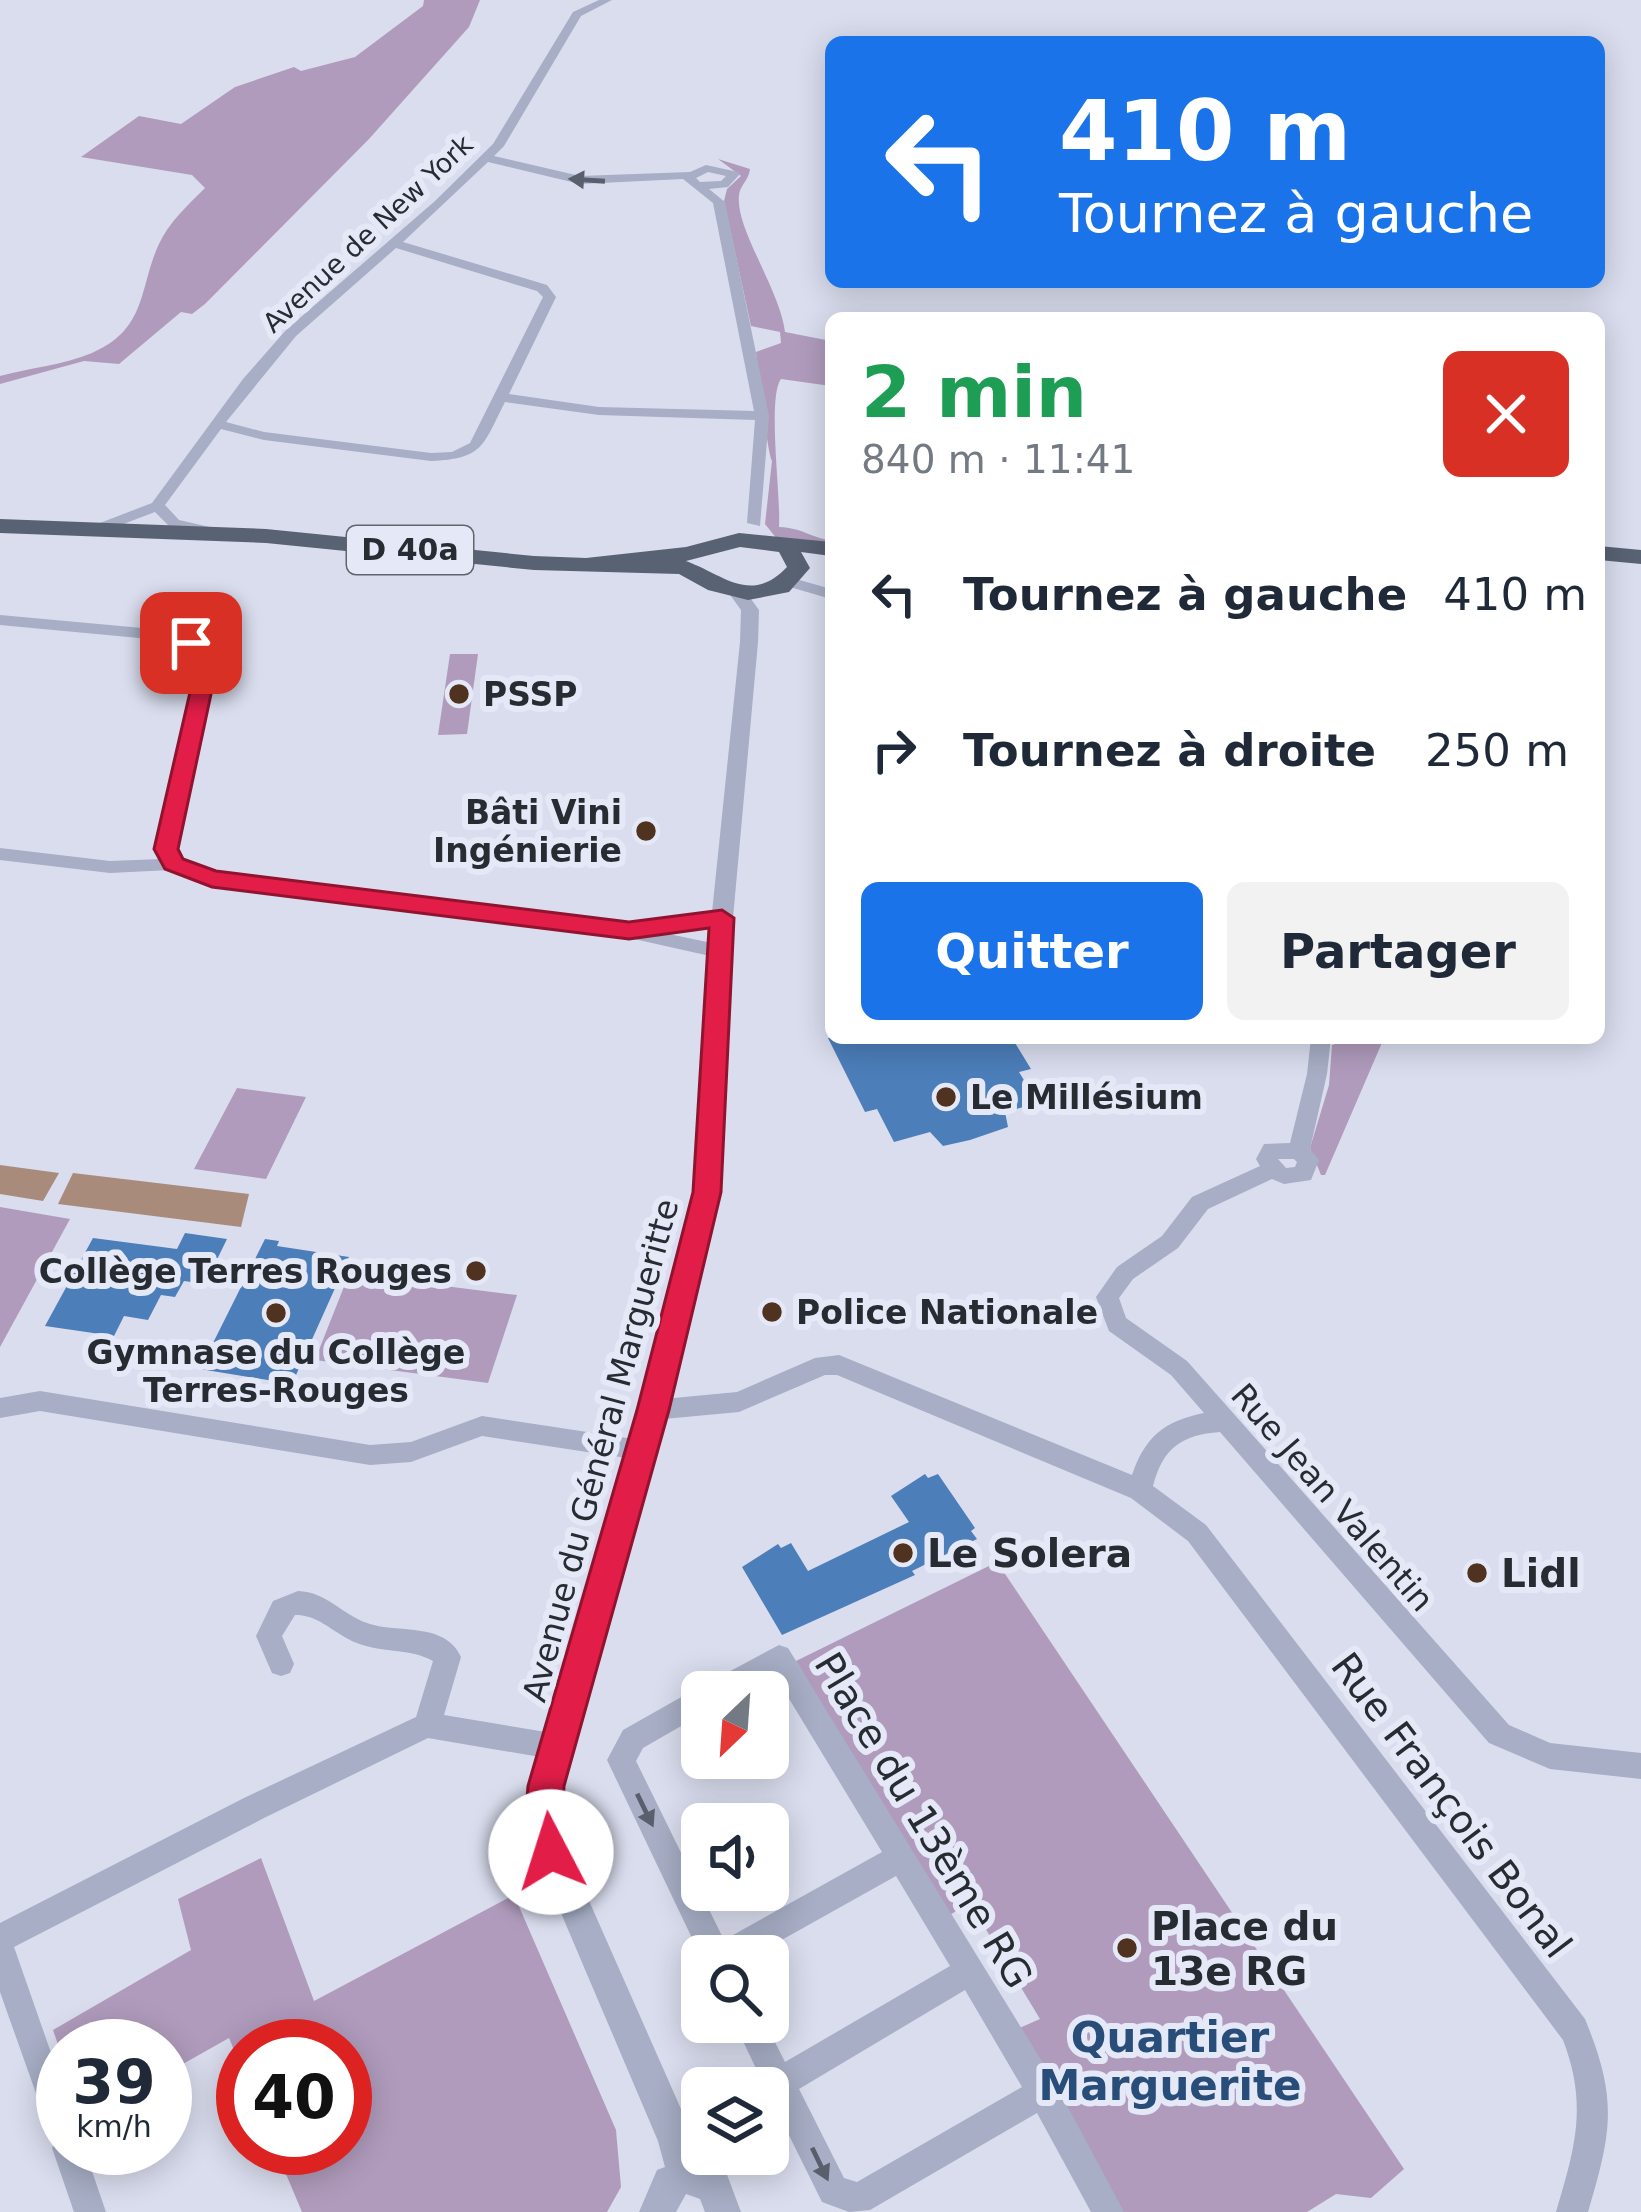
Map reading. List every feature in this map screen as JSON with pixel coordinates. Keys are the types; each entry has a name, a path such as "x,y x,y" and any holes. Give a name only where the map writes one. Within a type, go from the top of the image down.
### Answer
{"main road":[{"name":"D 40a","path":"0,526 80,533 227,535 534,563 684,568 701,573"},
{"path":"776,542 796,556 786,580"},
{"path":"825,548 776,542 720,546 703,558 701,573 716,585 737,592 786,580 825,563"},
{"name":"D 40a","path":"592,563 720,546"},
{"path":"1605,554 1641,557"}],"street":[{"name":"Avenue de New York","path":"157,506 300,325 487,158 531,96 577,14 608,0"},
{"path":"487,158 580,180 728,183 719,202 761,409 755,523"},
{"path":"695,181 719,202"},
{"path":"212,431 431,457 463,454 476,446 548,305 548,292 393,243"},
{"path":"500,404 632,416 761,409"},
{"path":"80,533 125,522 157,506 174,524 227,535"},
{"path":"755,523 776,542"},
{"path":"720,546 755,523"},
{"path":"786,580 825,592"},
{"name":"Avenue du Général Margueritte","path":"749,642 786,580"},
{"name":"Avenue du Général Margueritte","path":"681,2117 551,1852 544,1815 558,1747 653,1410 707,1192 719,951 749,642 749,610 737,592"},
{"path":"0,620 175,636 201,651 206,666 166,849 173,864"},
{"path":"0,854 110,867 173,864 212,879 629,931 719,951"},
{"path":"629,931 722,918"},
{"name":"Rue Jean Valentin","path":"1320,1044 1299,1150 1308,1160 1303,1174 1291,1177 1272,1170 1200,1203 1170,1242 1125,1273 1107,1297 1117,1324 1179,1368 1499,1735 1554,1760 1641,1766"},
{"name":"Rue François Bonal","path":"653,1410 740,1402 823,1365 839,1365 1140,1490 1197,1533 1574,2030 1593,2074 1594,2135 1572,2212"},
{"path":"0,1408 40,1401 370,1455 394,1456 482,1426 640,1450"},
{"path":"1140,1490 1147,1459 1164,1435 1193,1423 1224,1421"},
{"path":"281,1664 269,1636 279,1611 293,1603 310,1603 362,1634 434,1646 448,1657 427,1725"},
{"name":"Place du 13ème RG","path":"754,1671 779,1657 787,1671"},
{"name":"Place du 13ème RG","path":"789,1674 1043,2092 1108,2212"},
{"path":"681,1712 633,1738 621,1760 709,1935"},
{"path":"36,2051 0,1943 254,1808 427,1725 558,1747"},
{"path":"759,1935 900,1858"},
{"path":"789,2077 969,1971"},
{"path":"789,2113 833,2192 859,2199 1043,2092"},
{"path":"77,2175 90,2212"},
{"path":"657,2212 670,2183 686,2176 700,2177 713,2186 723,2212"}],"shaded area":[{"path":"424,0 480,0 469,27 369,139 205,304 192,314 181,312 119,364 84,361 0,384 0,376 81,357 123,332 138,307 162,237 205,188 192,175 81,157 139,116 181,124 235,87 294,67 301,71 355,57 423,6"},
{"path":"718,159 750,169 740,191 740,209 785,332 825,340 825,385 781,379 775,426 779,527 825,539 825,545 777,539 765,524 772,461 756,352 781,343 780,332 751,326 724,201 727,189 741,176"},
{"name":"PSSP","path":"450,654 478,654 467,734 438,735"},
{"path":"1381,1044 1325,1175 1321,1175 1310,1148 1329,1085 1332,1045"},
{"path":"237,1088 306,1097 266,1179 194,1169"},
{"path":"0,1165 59,1173 43,1201 0,1194"},
{"path":"73,1173 249,1194 241,1227 58,1204"},
{"path":"0,1207 70,1219 0,1347"},
{"path":"349,1274 517,1295 488,1383 315,1360"},
{"path":"997,1562 1404,2169 1371,2198 1336,2194 1307,2212 1123,2212 1015,2030 1040,2019 970,1903 948,1916 796,1661"},
{"path":"261,1858 314,2001 514,1895 616,2130 621,2187 607,2212 302,2212 286,2175 372,2175 372,2019 216,2019 216,2045 192,2059 192,2019 72,2019 191,1950 178,1899"}],"building":[{"name":"Le Millésium","path":"831,1044 1016,1044 1031,1069 1019,1072 1038,1103 1005,1112 1008,1127 943,1146 930,1132 894,1142 877,1109 865,1112"},
{"path":"185,1233 227,1239 205,1284 184,1281 175,1297 161,1295 148,1320 124,1316 114,1336 45,1326 93,1238 177,1249"},
{"name":"Gymnase du Collège Terres-Rouges","path":"265,1239 279,1241 277,1246 349,1257 292,1384 200,1369"},
{"name":"Le Solera","path":"925,1474 928,1478 938,1474 975,1528 971,1531 977,1539 912,1571 915,1575 782,1635 742,1567 778,1544 781,1548 791,1543 808,1571 909,1522 891,1496"}],"place":[{"name":"PSSP","path":"459,694"},
{"name":"Bâti Vini Ingénierie","path":"646,831"},
{"name":"Le Millésium","path":"946,1097"},
{"name":"Collège Terres Rouges","path":"476,1271"},
{"name":"Police Nationale","path":"772,1312"},
{"name":"Gymnase du Collège Terres-Rouges","path":"276,1313"},
{"name":"Le Solera","path":"903,1553"},
{"name":"Lidl","path":"1477,1573"},
{"name":"Place du 13e RG","path":"1127,1948"}],"district":[{"name":"Quartier Marguerite","path":"1170,2061"}],"route":[{"path":"191,643 201,651 206,666 166,849 173,864 212,879 629,931 722,918 707,1192 653,1410 546,1786 544,1815 551,1852"}]}
